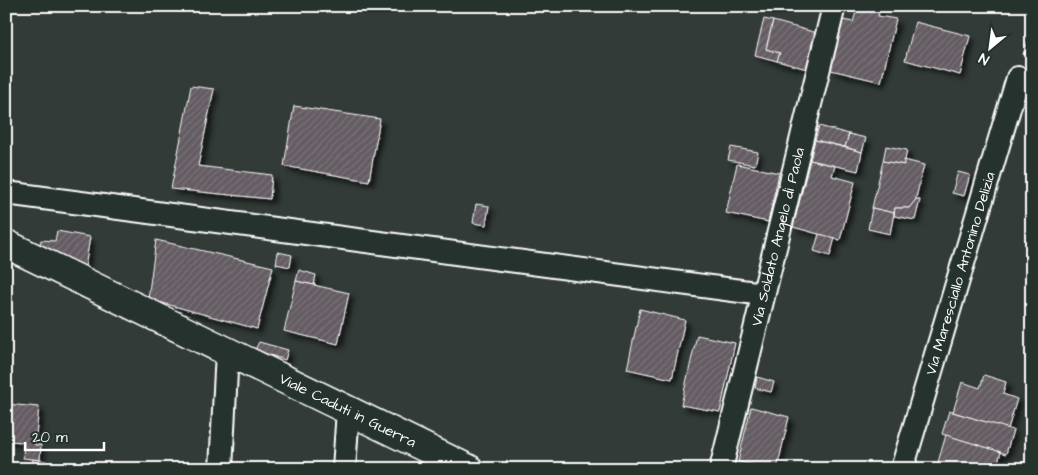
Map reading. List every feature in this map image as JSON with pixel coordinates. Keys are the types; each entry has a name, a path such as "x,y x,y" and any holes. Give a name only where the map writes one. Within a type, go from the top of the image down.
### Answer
{"street":[{"name":"Via Soldato Angelo di Paola","path":"721,469 834,6"},
{"name":"Via Maresciallo Antonino Delizia","path":"902,469 1018,78"},
{"path":"6,193 763,294"},
{"name":"Viale Caduti in Guerra","path":"6,244 469,469"},
{"path":"221,469 227,351"},
{"path":"344,469 348,410"}],"building":[{"path":"858,6 880,9 878,16 896,19 881,82 831,70 843,20 853,22"},
{"path":"764,19 773,21 766,49 780,53 777,61 755,55"},
{"path":"773,21 817,33 807,69 777,61 780,53 766,49"},
{"path":"915,22 970,36 960,75 905,60"},
{"path":"191,86 214,89 198,166 272,175 270,199 171,189"},
{"path":"294,106 380,119 369,181 284,166"},
{"path":"819,126 849,134 845,147 815,140"},
{"path":"849,134 866,138 862,152 845,147"},
{"path":"815,140 862,152 858,171 810,160"},
{"path":"886,146 907,150 904,165 883,161"},
{"path":"731,147 758,152 755,165 728,160"},
{"path":"810,160 835,166 832,176 855,182 840,240 793,227"},
{"path":"904,160 924,165 915,202 909,208 895,208 894,213 872,208 883,161 904,165"},
{"path":"737,164 779,173 768,222 726,213"},
{"path":"958,172 970,175 964,196 952,193"},
{"path":"916,199 920,200 915,220 894,216 895,208 909,208"},
{"path":"476,204 489,206 486,225 473,223"},
{"path":"872,208 894,213 890,234 868,229"},
{"path":"57,231 90,237 85,268 39,248 41,240 55,241"},
{"path":"819,234 835,238 830,256 814,251"},
{"path":"156,240 273,267 257,329 148,299"},
{"path":"278,252 292,255 290,267 276,264"},
{"path":"299,270 316,275 314,285 296,281"},
{"path":"296,281 349,293 338,344 284,331"},
{"path":"640,309 685,320 672,379 627,369"},
{"path":"697,335 735,343 720,412 681,405"},
{"path":"259,342 288,350 285,360 255,350"},
{"path":"984,375 1006,382 1003,394 1017,399 1008,429 953,412 962,382 980,388"},
{"path":"757,377 774,382 771,392 755,388"},
{"path":"6,404 39,407 35,445 41,445 40,460 23,458 24,442 6,441"},
{"path":"751,407 789,417 777,469 738,462"},
{"path":"949,411 1013,430 1006,454 942,434"},
{"path":"946,435 1001,452 996,469 936,469"},
{"path":"33,459 46,461 45,469 32,469"}]}
